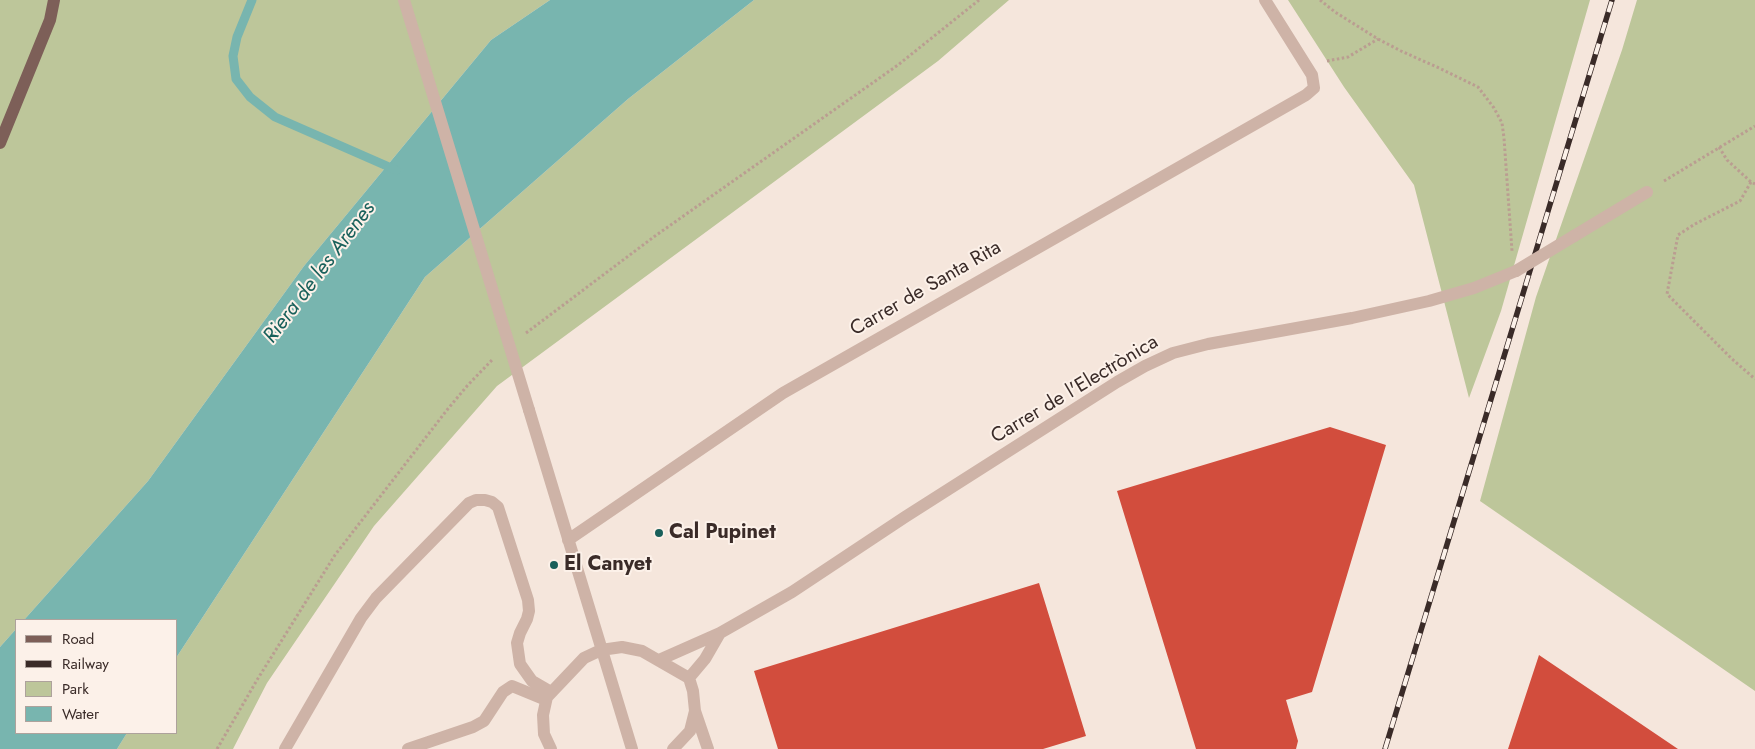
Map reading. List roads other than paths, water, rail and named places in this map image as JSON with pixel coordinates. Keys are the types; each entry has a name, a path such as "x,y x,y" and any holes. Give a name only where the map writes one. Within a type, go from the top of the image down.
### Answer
{"main road":[{"path":"0,143 50,20 54,0"},
{"path":"50,20 63,0"}],"street":[{"path":"404,0 632,749"},
{"name":"Carrer de Santa Rita","path":"568,540 783,393 1306,95 1314,88 1312,75 1265,0"},
{"name":"Carrer de l'Electrònica","path":"659,660 720,633 792,592 905,517 1145,366 1173,353 1208,344 1352,318 1429,301 1474,288 1516,271 1647,192"},
{"path":"285,749 361,618 376,598 469,503 476,500 492,502 498,507 528,600 529,611 527,619 517,643 520,664 532,681 548,696"},
{"path":"689,678 705,659 720,633"},
{"path":"551,749 544,734 543,715 548,696 584,658 601,650 622,647 642,651 689,678 693,691 695,711 708,749"},
{"path":"408,749 473,728 484,721 500,696 512,686 548,696"},
{"path":"673,749 690,731 695,711"}],"water":[{"name":"Riera de les Arenes","path":"550,0 754,0 628,99 425,277 178,655 178,619 25,619 148,481 304,266 491,40"},
{"path":"15,630 15,734 126,734 117,749 0,749 0,647"}],"waterway":[{"path":"252,0 237,37 233,56 236,79 250,97 275,117 396,170"}],"railway":[{"path":"1385,749 1612,0"}],"place":[{"name":"Cal Pupinet","path":"659,533"},
{"name":"El Canyet","path":"554,565"}]}
